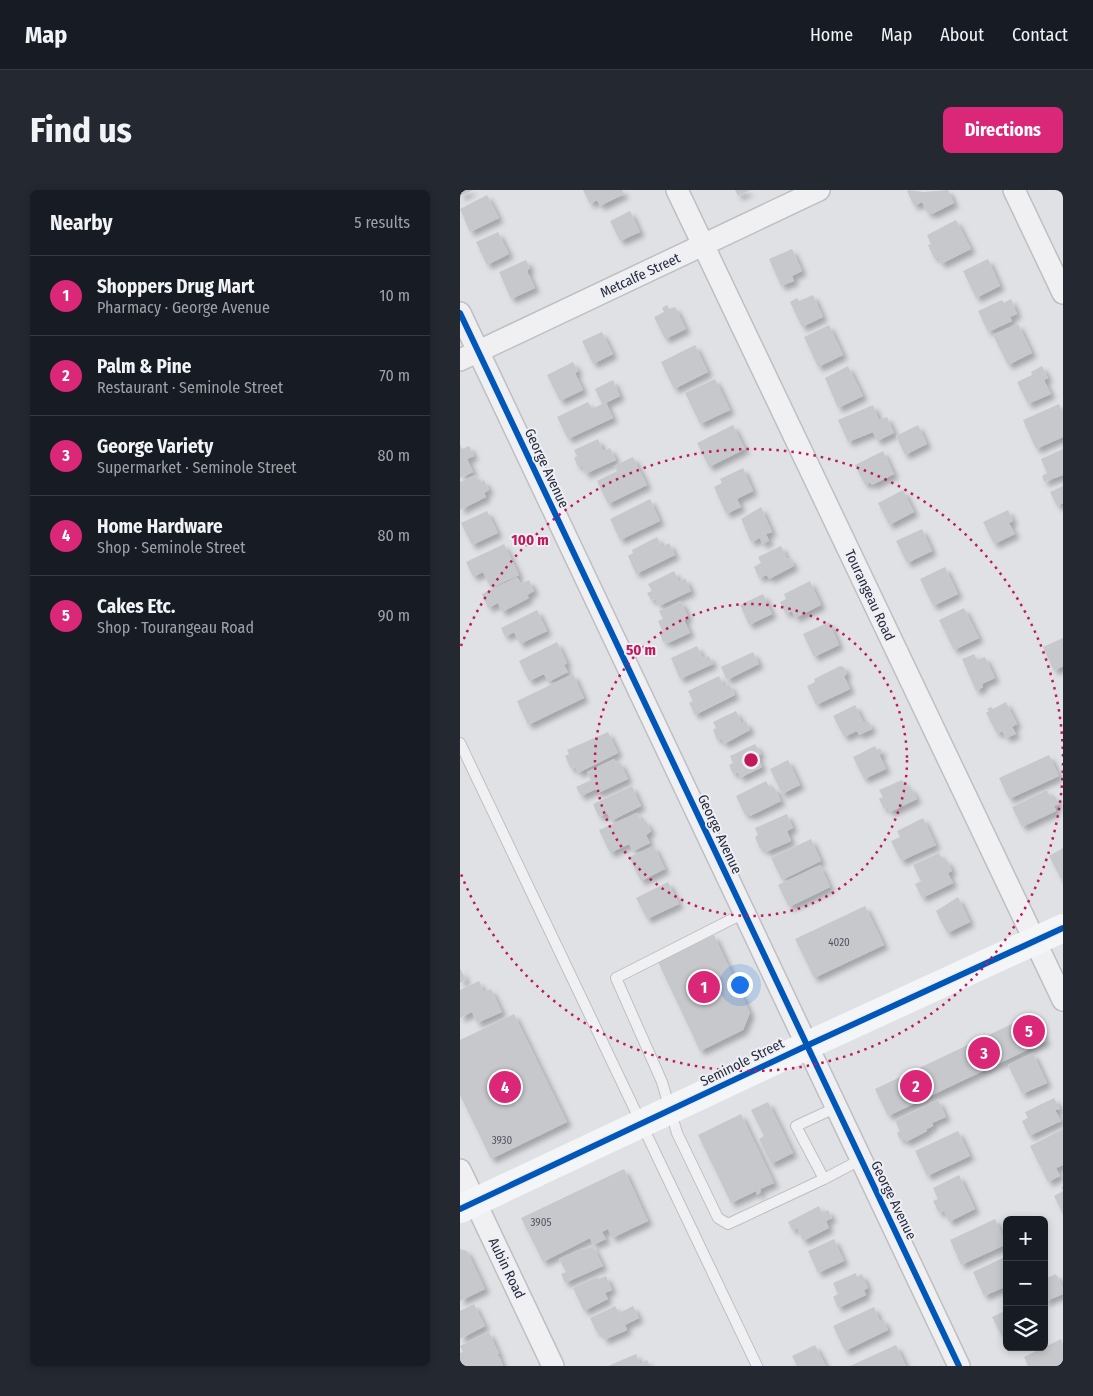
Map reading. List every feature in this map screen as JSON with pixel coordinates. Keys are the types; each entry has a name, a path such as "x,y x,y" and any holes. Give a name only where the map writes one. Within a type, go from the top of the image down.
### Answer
{"street":[{"name":"Tourangeau Road","path":"677,190 1063,1000"},
{"name":"Metcalfe Street","path":"469,355 819,190"},
{"path":"1014,190 1063,293"},
{"name":"George Avenue","path":"460,313 469,355 744,914 959,1366"},
{"name":"Seminole Street","path":"468,1206 806,1046 1063,928"},
{"name":"Aubin Road","path":"460,1170 468,1206 553,1366"}],"lane":[{"path":"460,743 757,1366"},
{"path":"744,914 616,978 662,1082 677,1133 718,1218 728,1224 860,1160"},
{"path":"824,1179 796,1126 836,1108"}],"building":[{"path":"460,190 473,190 460,196"},
{"path":"583,190 622,190 624,194 600,206 597,200 590,204"},
{"path":"735,190 750,190 738,196"},
{"path":"948,190 954,203 932,214 931,212 928,214 922,202 914,206 907,191 923,192"},
{"path":"487,195 499,218 470,232 460,209"},
{"path":"630,211 640,232 620,241 610,221"},
{"path":"956,220 971,249 941,264 938,257 934,258 928,245 931,244 927,235"},
{"path":"498,232 509,254 487,265 476,242"},
{"path":"792,249 802,271 792,276 794,281 781,286 769,259"},
{"path":"988,259 1000,286 976,298 963,271"},
{"path":"526,260 530,268 527,271 535,288 511,299 499,272"},
{"path":"813,295 823,317 802,327 790,302 797,298 799,301"},
{"path":"1011,299 1017,314 1010,317 1012,321 988,332 978,311 1002,300 1004,303"},
{"path":"667,305 669,309 675,307 686,329 665,339 654,317 664,312 662,308"},
{"path":"1018,324 1032,353 1008,365 993,335"},
{"path":"829,325 843,355 818,367 804,337"},
{"path":"602,332 613,354 593,364 582,341"},
{"path":"695,345 708,372 674,389 661,362"},
{"path":"573,362 578,371 575,373 583,390 560,401 547,375"},
{"path":"848,366 863,396 838,408 825,378"},
{"path":"1042,366 1048,378 1044,380 1051,394 1028,404 1017,382 1032,375 1031,372"},
{"path":"715,379 730,410 700,424 685,393"},
{"path":"613,380 620,396 606,403 613,418 568,439 557,417 588,402 592,409 602,404 595,389"},
{"path":"1059,404 1063,414 1063,437 1036,449 1023,420"},
{"path":"873,405 879,420 887,417 894,433 877,441 873,432 848,442 838,420"},
{"path":"733,425 745,449 709,467 697,443"},
{"path":"918,425 927,444 905,455 896,436"},
{"path":"598,439 603,451 610,448 616,460 585,474 582,465 578,467 574,458 577,456 574,450"},
{"path":"460,445 462,449 469,446 474,456 467,459 473,472 460,478"},
{"path":"1063,449 1063,475 1044,482 1042,476 1047,473 1041,459"},
{"path":"883,451 894,474 872,485 870,482 865,485 855,465"},
{"path":"633,457 647,485 608,504 597,481 617,471 614,466"},
{"path":"743,468 753,491 737,499 741,507 726,514 714,487 722,483 720,479"},
{"path":"475,475 479,483 484,480 489,490 484,493 486,497 460,510 460,482"},
{"path":"1063,486 1063,503 1057,506 1050,492"},
{"path":"903,490 914,512 889,525 878,503"},
{"path":"650,499 660,521 620,540 610,519"},
{"path":"761,507 772,532 766,534 769,541 762,544 760,538 751,542 741,519"},
{"path":"1008,510 1013,521 1009,523 1015,534 994,544 983,522"},
{"path":"487,511 498,533 472,545 461,523"},
{"path":"922,529 932,551 907,563 896,541"},
{"path":"657,537 662,547 669,543 675,555 636,574 628,556 633,553 632,550"},
{"path":"504,544 519,575 491,588 483,572 473,577 466,562"},
{"path":"781,546 787,559 790,558 794,566 769,579 767,575 759,578 754,567 761,563 758,557"},
{"path":"945,567 958,594 933,606 920,579"},
{"path":"674,571 679,582 685,578 691,591 659,606 655,599 651,600 647,593 652,591 648,584"},
{"path":"517,577 521,584 529,580 534,591 527,595 529,598 502,612 498,603 488,608 482,594"},
{"path":"810,581 821,605 795,618 792,611 786,614 780,602 786,599 784,594"},
{"path":"763,594 772,614 749,625 740,605"},
{"path":"681,601 688,617 684,620 690,633 668,643 667,641 663,642 660,634 663,632 658,621 663,619 659,611"},
{"path":"964,608 979,638 954,650 939,620"},
{"path":"537,610 547,631 520,644 514,632 505,637 501,628"},
{"path":"829,622 839,645 814,657 803,634"},
{"path":"1063,638 1063,666 1054,671 1043,647"},
{"path":"557,642 567,663 564,665 568,672 548,682 544,674 529,681 519,661"},
{"path":"697,646 703,658 709,656 713,664 680,679 671,658"},
{"path":"753,652 759,664 727,680 721,667"},
{"path":"974,654 977,660 985,657 995,678 982,684 983,687 976,691 962,659"},
{"path":"840,666 844,667 847,674 844,676 850,689 816,705 807,686 815,682 814,679"},
{"path":"573,674 584,698 528,725 517,701"},
{"path":"719,676 724,687 729,684 735,695 695,715 689,703 693,701 688,691"},
{"path":"1006,702 1017,724 1012,727 1016,734 1006,738 1002,731 997,734 986,713 989,711 987,709 991,707 993,709"},
{"path":"855,705 864,723 868,721 872,729 859,735 857,731 844,737 833,716"},
{"path":"736,711 742,724 746,721 750,730 724,744 721,738 717,740 713,730 716,728 713,722"},
{"path":"608,732 618,753 578,773 575,767 571,769 565,756 569,754 567,750"},
{"path":"755,744 761,754 757,756 762,767 740,778 738,772 733,774 729,765 733,763 730,756"},
{"path":"875,746 877,750 880,748 882,753 879,754 886,769 864,779 853,757"},
{"path":"1049,755 1059,776 1009,799 999,778"},
{"path":"614,759 616,764 620,762 628,779 598,793 596,789 581,796 576,787 591,780 587,772"},
{"path":"788,760 800,785 782,794 770,769"},
{"path":"902,780 909,789 911,788 917,799 890,812 887,807 884,809 879,799 883,797 879,790"},
{"path":"766,781 770,789 774,787 781,801 750,816 749,813 745,815 736,796"},
{"path":"632,786 641,806 611,821 607,813 599,817 593,804"},
{"path":"1047,790 1050,797 1054,795 1059,804 1054,806 1056,811 1022,827 1012,807"},
{"path":"637,813 642,822 646,821 651,831 646,835 650,843 633,851 629,844 610,853 599,830"},
{"path":"787,814 793,828 787,831 791,841 766,852 763,847 760,849 755,837 758,835 755,828"},
{"path":"923,818 936,845 901,861 891,841 900,837 897,831"},
{"path":"811,839 821,861 782,880 771,858"},
{"path":"654,846 665,869 641,881 629,857"},
{"path":"1063,848 1063,878 1061,879 1049,856"},
{"path":"939,853 943,861 947,860 952,871 948,873 953,883 922,898 915,884 921,881 913,865"},
{"path":"820,865 830,887 789,907 778,885"},
{"path":"668,882 679,904 647,919 636,898"},
{"path":"958,897 970,922 947,933 936,911"},
{"path":"865,906 884,945 814,978 795,939"},
{"path":"714,935 750,1013 743,1030 700,1051 658,962"},
{"path":"460,968 466,980 460,983"},
{"path":"479,981 484,992 491,989 502,1012 477,1023 472,1012 460,1018 460,990"},
{"path":"514,1014 567,1122 491,1159 460,1095 460,1040"},
{"path":"1033,1014 1046,1041 888,1116 875,1089"},
{"path":"1033,1053 1047,1083 1022,1094 1008,1065"},
{"path":"1054,1098 1060,1109 1055,1110 1061,1121 1029,1136 1022,1121 1028,1118 1025,1112"},
{"path":"938,1100 946,1117 932,1123 933,1126 927,1129 927,1131 906,1142 904,1138 900,1140 897,1133 900,1131 895,1121"},
{"path":"768,1102 793,1153 771,1164 759,1139 764,1136 751,1110"},
{"path":"741,1114 774,1183 760,1189 761,1192 757,1195 756,1191 731,1203 698,1135"},
{"path":"1063,1129 1063,1165 1056,1168 1060,1176 1048,1182 1030,1146"},
{"path":"958,1131 970,1156 927,1176 915,1151"},
{"path":"624,1169 648,1221 612,1238 608,1229 602,1232 606,1239 593,1245 590,1238 543,1262 521,1218"},
{"path":"959,1175 975,1209 949,1222 944,1211 939,1213 933,1201 938,1199 933,1188"},
{"path":"1063,1191 1063,1214 1054,1196"},
{"path":"819,1206 822,1213 828,1210 832,1218 826,1221 829,1228 803,1241 797,1228 792,1230 788,1222"},
{"path":"995,1219 1003,1236 1003,1246 961,1265 950,1240"},
{"path":"834,1239 844,1261 818,1273 808,1251"},
{"path":"593,1246 603,1266 565,1283 561,1274 566,1272 559,1259 583,1248 584,1250"},
{"path":"460,1249 467,1251 485,1289 460,1301"},
{"path":"1003,1258 1003,1288 984,1296 973,1272"},
{"path":"856,1273 857,1277 862,1274 868,1288 864,1290 866,1295 838,1308 833,1297 838,1294 833,1283"},
{"path":"1056,1274 1063,1288 1063,1294 1048,1300 1048,1277"},
{"path":"606,1276 612,1290 605,1293 608,1299 584,1311 573,1288 597,1277 598,1279"},
{"path":"474,1304 485,1326 460,1339 460,1311"},
{"path":"615,1306 619,1313 633,1306 639,1318 625,1325 627,1330 604,1340 600,1331 597,1333 590,1318"},
{"path":"874,1307 880,1321 883,1319 888,1330 845,1351 833,1326"},
{"path":"1003,1312 1003,1338 992,1317"},
{"path":"489,1332 499,1354 497,1356 499,1356 503,1366 460,1366 460,1353 463,1352 460,1346"},
{"path":"1061,1339 1063,1344 1063,1366 1028,1366 1024,1357 1036,1351 1048,1351 1048,1345"},
{"path":"815,1345 826,1366 797,1366 792,1356"},
{"path":"896,1345 906,1366 850,1366"},
{"path":"636,1354 640,1364 647,1360 650,1366 608,1366"}],"cycle path":[{"path":"460,313 959,1366"},
{"path":"460,1209 806,1046 1063,928"}],"place":[{"name":"Shoppers Drug Mart","path":"704,987"},
{"name":"Cakes Etc.","path":"1029,1031"},
{"name":"George Variety","path":"984,1053"},
{"name":"Palm & Pine","path":"916,1086"},
{"name":"Home Hardware","path":"505,1087"}]}
